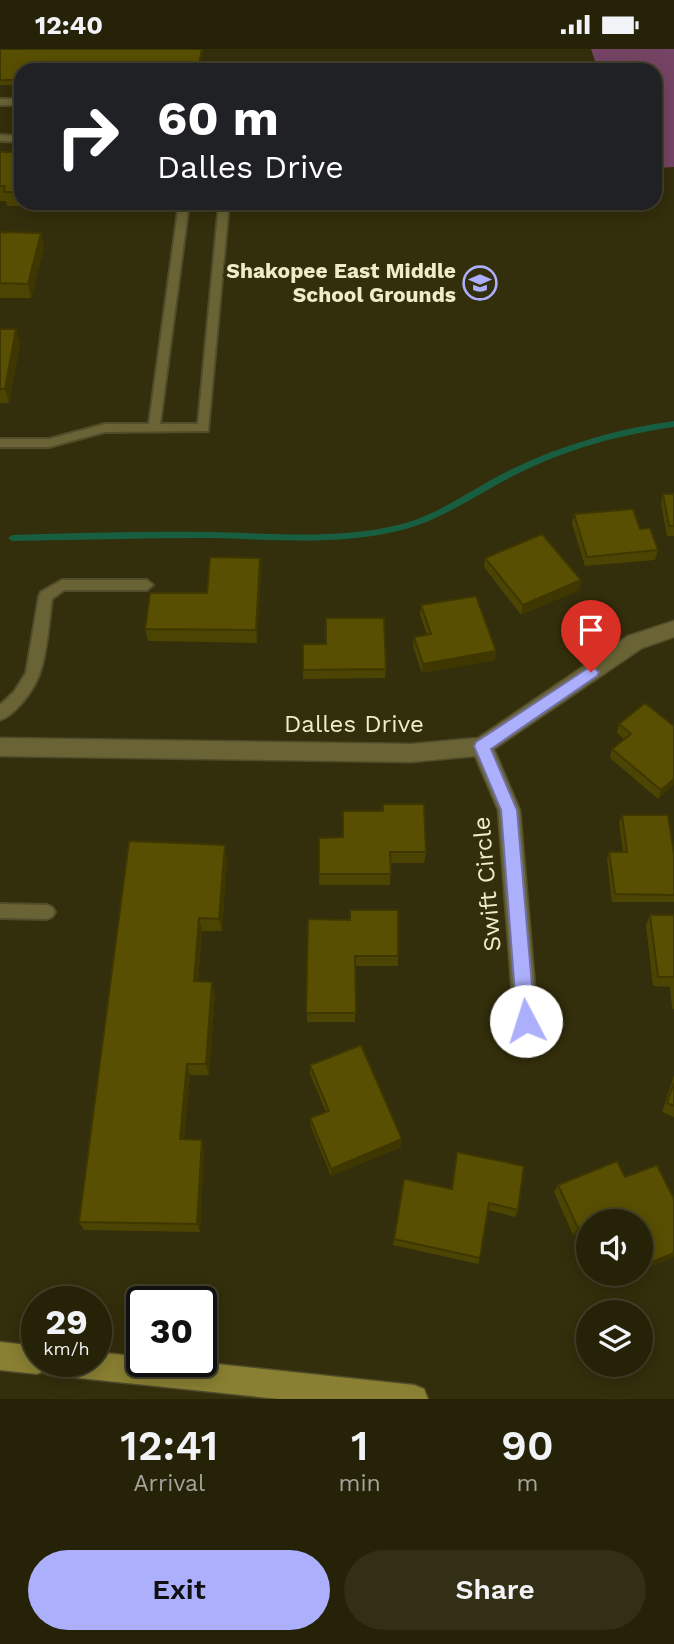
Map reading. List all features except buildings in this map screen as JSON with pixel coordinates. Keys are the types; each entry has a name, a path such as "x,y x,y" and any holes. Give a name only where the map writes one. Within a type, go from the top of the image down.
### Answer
{"street":[{"name":"Dalles Drive","path":"0,747 411,753 482,746 635,642 674,629"},
{"name":"Swift Circle","path":"482,746 509,810 526,1021"},
{"path":"0,1356 21,1358"},
{"path":"112,1367 414,1399"}],"lane":[{"path":"154,428 183,210"},
{"path":"0,443 49,443 105,428 204,428 223,210"},
{"path":"0,714 19,696 33,674 46,596 62,585 147,585"},
{"path":"0,911 47,912"}],"shaded area":[{"path":"591,49 674,49 674,167 662,168 662,63 596,63"}],"waterway":[{"path":"12,538 170,535 322,537 374,533 429,518 513,472 571,447 611,435 674,424"}],"place":[{"name":"Shakopee East Middle School Grounds","path":"480,283"}],"route":[{"path":"526,1021 509,810 482,746 591,672"}]}
